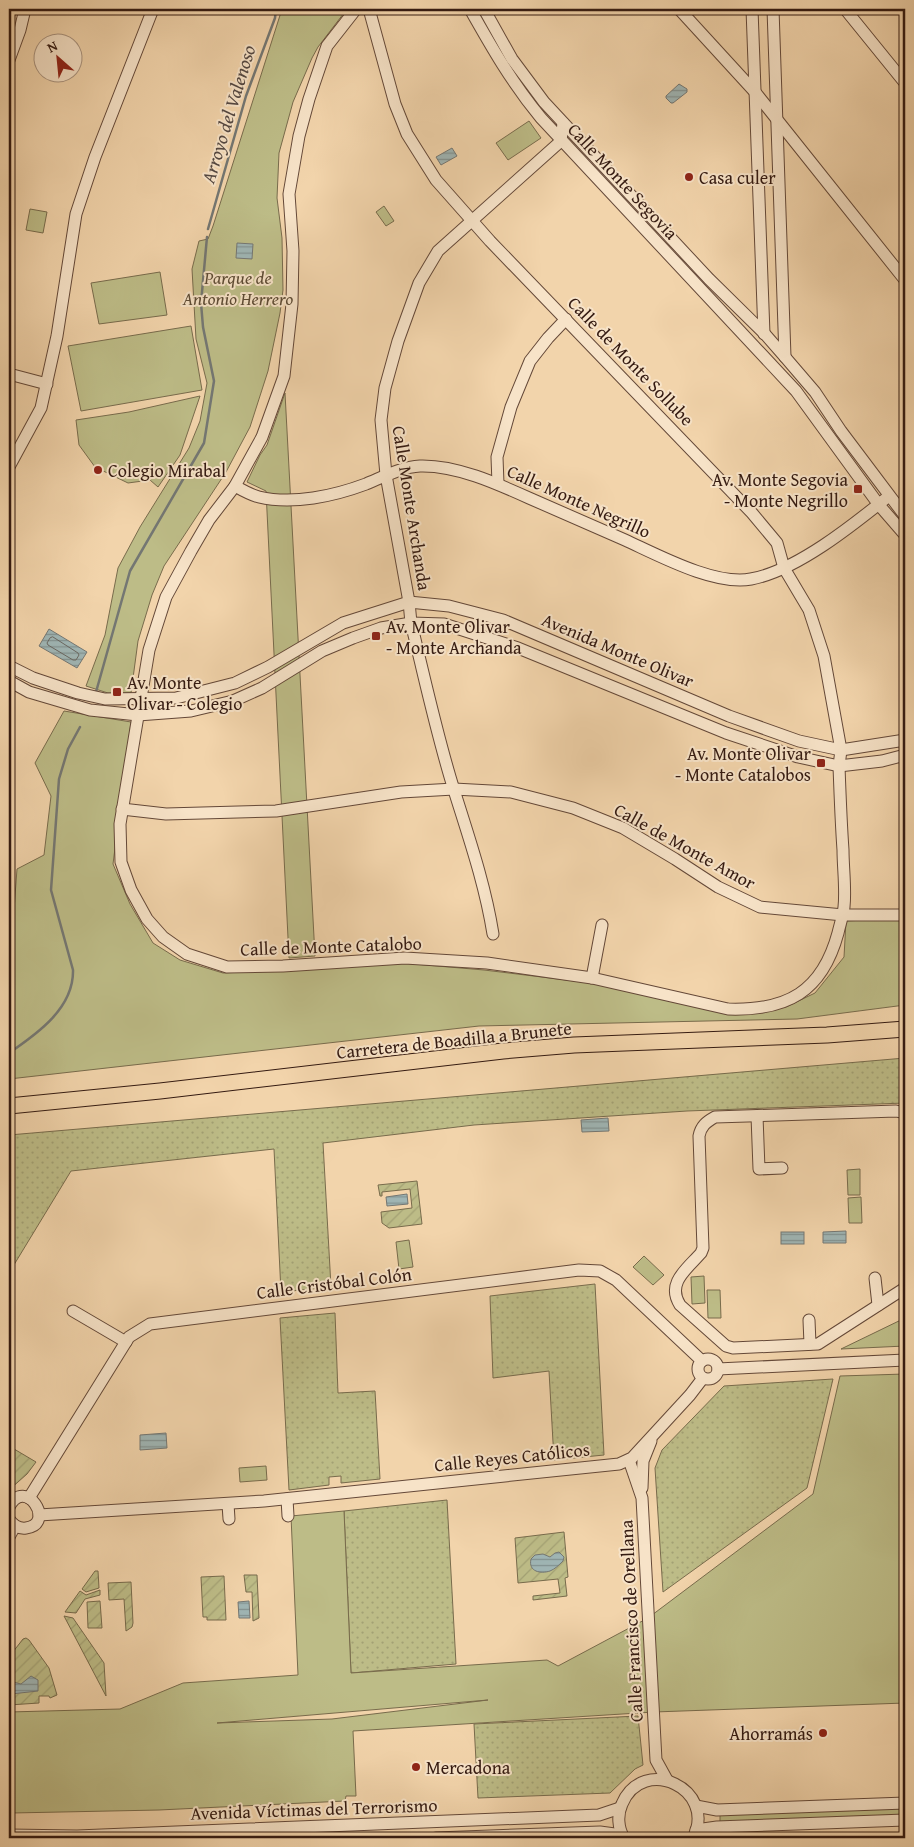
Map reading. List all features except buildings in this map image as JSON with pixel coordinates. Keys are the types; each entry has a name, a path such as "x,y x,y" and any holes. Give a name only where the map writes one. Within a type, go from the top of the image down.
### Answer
{"main road":[{"name":"Carretera de Boadilla a Brunete","path":"9,1106 160,1091 539,1048 827,1035 905,1029"}],"street":[{"path":"9,60 20,30 25,9"},
{"path":"9,467 41,408 57,336 76,214 95,157 153,9"},
{"name":"Calle de Monte Catalobo","path":"356,9 327,46 299,136 289,194 293,250 292,304 284,376 262,437 235,486 209,520 166,598 149,650 120,824 121,862 130,890 146,918 163,936 187,954 227,967 293,966 405,958 487,963 592,978 728,1009 751,1010 772,1006 793,999 809,987 824,968 834,950 845,905 839,766 841,750"},
{"name":"Calle de Monte Sollube","path":"369,9 395,104 407,134 436,180 566,319 752,512 777,543 784,568 809,610 824,656 841,750"},
{"name":"Calle Monte Segovia","path":"470,9 502,67 522,95 561,141 796,390 878,504 905,535"},
{"name":"Calle Monte Segovia","path":"484,9 512,59 527,81 563,124 708,279 764,332 815,392 905,516"},
{"path":"679,9 755,92 905,280"},
{"path":"752,9 764,332 767,359 776,362 785,357 772,9"},
{"path":"845,9 905,83"},
{"path":"754,75 758,81 765,83 771,80 775,74"},
{"path":"563,124 561,141 580,142"},
{"name":"Calle Monte Archanda","path":"493,934 488,900 454,789 411,623 409,602 386,475 381,420 385,388 398,341 419,283 438,251 561,141"},
{"path":"778,158 784,151 792,148 800,150 806,155"},
{"path":"498,484 497,457 511,407 530,360 566,319"},
{"path":"9,374 47,384"},
{"name":"Calle Monte Negrillo","path":"235,486 258,497 291,500 337,493 366,484 386,475 420,466 455,471 498,484 694,570 727,579 749,580 774,573 821,546 889,496"},
{"name":"Avenida Monte Olivar","path":"9,666 32,678 105,699 176,698 234,683 268,667 343,623 409,602 450,606 503,620 600,663 729,716 800,740 841,750 905,740"},
{"name":"Avenida Monte Olivar","path":"9,681 29,692 90,710 138,715 190,711 233,701 262,688 322,651 381,628 411,623 444,624 518,648 726,733 798,757 839,766 882,761 905,755"},
{"name":"Calle de Monte Amor","path":"122,809 166,814 276,811 401,792 454,789 511,792 573,808 623,828 718,887 760,907 843,915 905,915"},
{"path":"592,978 602,925"},
{"path":"905,1114 896,1111 715,1117 701,1128 699,1136 703,1248 701,1253 677,1280 674,1290 680,1306 726,1346 733,1348 818,1344 905,1288"},
{"path":"757,1116 759,1169 782,1168"},
{"name":"Calle Cristóbal Colón","path":"29,1498 129,1337 150,1324 579,1270 600,1271 616,1280 702,1361"},
{"path":"876,1278 878,1305"},
{"path":"73,1312 126,1342"},
{"path":"809,1320 810,1344"},
{"path":"766,1347 766,1367"},
{"path":"712,1360 718,1369 713,1377 708,1379 703,1378 698,1370 702,1361 712,1360"},
{"path":"718,1369 905,1360"},
{"path":"639,1477 630,1459 703,1378"},
{"path":"639,1477 654,1434"},
{"name":"Calle Reyes Católicos","path":"39,1515 287,1499 619,1464 630,1459"},
{"path":"605,1465 639,1477"},
{"name":"Calle Francisco de Orellana","path":"639,1477 642,1498 656,1760 667,1780"},
{"path":"9,1507 14,1500 29,1498 37,1505 39,1515 30,1527 20,1528 12,1522 9,1537"},
{"path":"287,1499 288,1516"},
{"path":"228,1504 229,1519"},
{"name":"Calle Francisco de Orellana","path":"646,1782 656,1760"},
{"path":"623,1837 619,1826 620,1808 630,1792 653,1780 667,1780 688,1792 696,1806 698,1818 694,1834"},
{"path":"696,1806 717,1810 905,1803"},
{"name":"Avenida Víctimas del Terrorismo","path":"9,1835 77,1836 599,1815 620,1808"},
{"path":"694,1834 717,1827 905,1820"},
{"name":"Avenida Víctimas del Terrorismo","path":"436,1838 600,1832 623,1837"}],"green space":[{"name":"Parque de Antonio Herrero","path":"282,9 347,9 318,47 312,58 293,102 279,153 277,198 282,238 283,290 268,371 250,427 226,472 164,566 152,595 138,641 131,693 108,693 86,686 105,635 118,568 140,527 189,448 200,421 207,383 196,339 192,269 199,241 208,239 213,226"},
{"path":"529,121 541,138 508,160 496,143"},
{"path":"384,206 394,221 386,226 376,212"},
{"path":"30,209 47,212 43,233 26,230"},
{"path":"160,272 167,315 99,324 91,283"},
{"path":"191,326 202,390 81,411 68,346"},
{"path":"285,393 315,956 289,958 266,491 247,482 267,445"},
{"path":"200,396 180,455 158,487 150,480 128,483 95,467 79,445 76,420 129,412"},
{"path":"64,711 131,722 113,864 130,904 153,943 180,960 223,973 402,963 484,970 591,983 750,1013 786,1007 815,993 844,957 846,921 905,918 905,1005 797,1019 479,1026 9,1079 9,932 14,910 17,869 44,855 51,796 35,763"},
{"path":"905,1058 905,1103 687,1111 474,1125 323,1143 331,1287 281,1292 274,1149 71,1171 9,1273 9,1135"},
{"path":"860,1169 860,1195 848,1195 847,1170"},
{"path":"417,1181 422,1224 389,1228 382,1223 381,1212 412,1208 410,1189 382,1192 382,1196 380,1196 378,1185"},
{"path":"861,1197 862,1223 849,1223 848,1198"},
{"path":"409,1240 413,1267 399,1269 396,1242"},
{"path":"644,1256 664,1275 653,1285 633,1267"},
{"path":"704,1276 705,1303 692,1304 691,1277"},
{"path":"595,1284 604,1455 554,1460 549,1371 493,1378 490,1296"},
{"path":"707,1290 720,1290 721,1318 708,1318"},
{"path":"335,1313 338,1393 375,1391 380,1479 341,1483 341,1476 329,1477 329,1485 289,1490 280,1318"},
{"path":"905,1318 905,1346 841,1349"},
{"path":"905,1374 905,1703 654,1712 353,1731 356,1796 346,1796 345,1801 159,1810 12,1813 9,1815 9,1712 120,1709 183,1683 298,1675 291,1516 344,1511 351,1673 547,1660 558,1666 648,1618 813,1494 840,1376","holes":["488,1700 332,1719 217,1723"]},
{"path":"833,1379 807,1488 663,1592 655,1468 662,1450 724,1386"},
{"path":"9,1446 36,1462 27,1474 9,1490"},
{"path":"266,1466 267,1480 240,1482 239,1468"},
{"path":"447,1500 456,1664 351,1673 344,1511"},
{"path":"564,1532 568,1577 565,1578 567,1596 533,1600 533,1596 560,1593 558,1579 518,1583 515,1538"},
{"path":"95,1571 98,1571 99,1588 86,1592 82,1589"},
{"path":"244,1575 257,1575 259,1618 253,1621 252,1592 246,1592"},
{"path":"224,1576 226,1620 207,1620 207,1617 203,1617 201,1577"},
{"path":"131,1582 133,1623 132,1627 126,1631 124,1599 109,1600 108,1583"},
{"path":"100,1590 100,1595 85,1599 76,1613 65,1612 80,1591 86,1595"},
{"path":"100,1601 102,1628 88,1628 87,1602"},
{"path":"64,1616 73,1618 104,1663 106,1696"},
{"path":"26,1638 49,1668 57,1695 50,1698 49,1696 39,1696 39,1703 9,1705 9,1657 23,1639"},
{"path":"638,1716 643,1765 635,1769 610,1793 478,1798 474,1724"},
{"path":"905,1806 905,1816 720,1823 720,1814"}],"water":[{"path":"679,84 687,89 687,92 671,103 666,96"},
{"path":"452,148 457,156 441,165 436,157"},
{"path":"237,243 253,244 252,259 236,258"},
{"path":"49,629 87,652 77,668 39,646"},
{"path":"608,1118 609,1131 582,1132 581,1120"},
{"path":"407,1194 408,1204 387,1206 386,1197"},
{"path":"846,1231 846,1243 823,1243 823,1232"},
{"path":"781,1232 804,1232 804,1244 781,1244"},
{"path":"166,1433 167,1448 140,1450 140,1435"},
{"path":"559,1552 564,1557 563,1561 552,1570 539,1572 531,1567 531,1559 535,1555 543,1554 550,1557"},
{"path":"249,1601 250,1618 239,1618 238,1602"},
{"path":"31,1676 38,1680 38,1691 11,1694 9,1681 21,1684"}],"waterway":[{"name":"Arroyo del Valenoso","path":"208,229 246,96 275,18 276,9"},
{"name":"Arroyo del Valenoso","path":"96,692 130,571 204,443 214,381 203,327 201,303 207,237"},
{"name":"Arroyo del Valenoso","path":"9,1053 52,1019 61,1008 72,984 73,970 51,890 59,779 68,749 80,727"}],"place":[{"name":"Casa culer","path":"689,177"},
{"name":"Colegio Mirabal","path":"98,470"},
{"name":"Av. Monte Segovia - Monte Negrillo","path":"858,489"},
{"name":"Av. Monte Olivar - Monte Archanda","path":"376,636"},
{"name":"Av. Monte Olivar - Colegio","path":"117,692"},
{"name":"Av. Monte Olivar - Monte Catalobos","path":"821,763"},
{"name":"Ahorramás","path":"823,1733"},
{"name":"Mercadona","path":"416,1767"}]}
